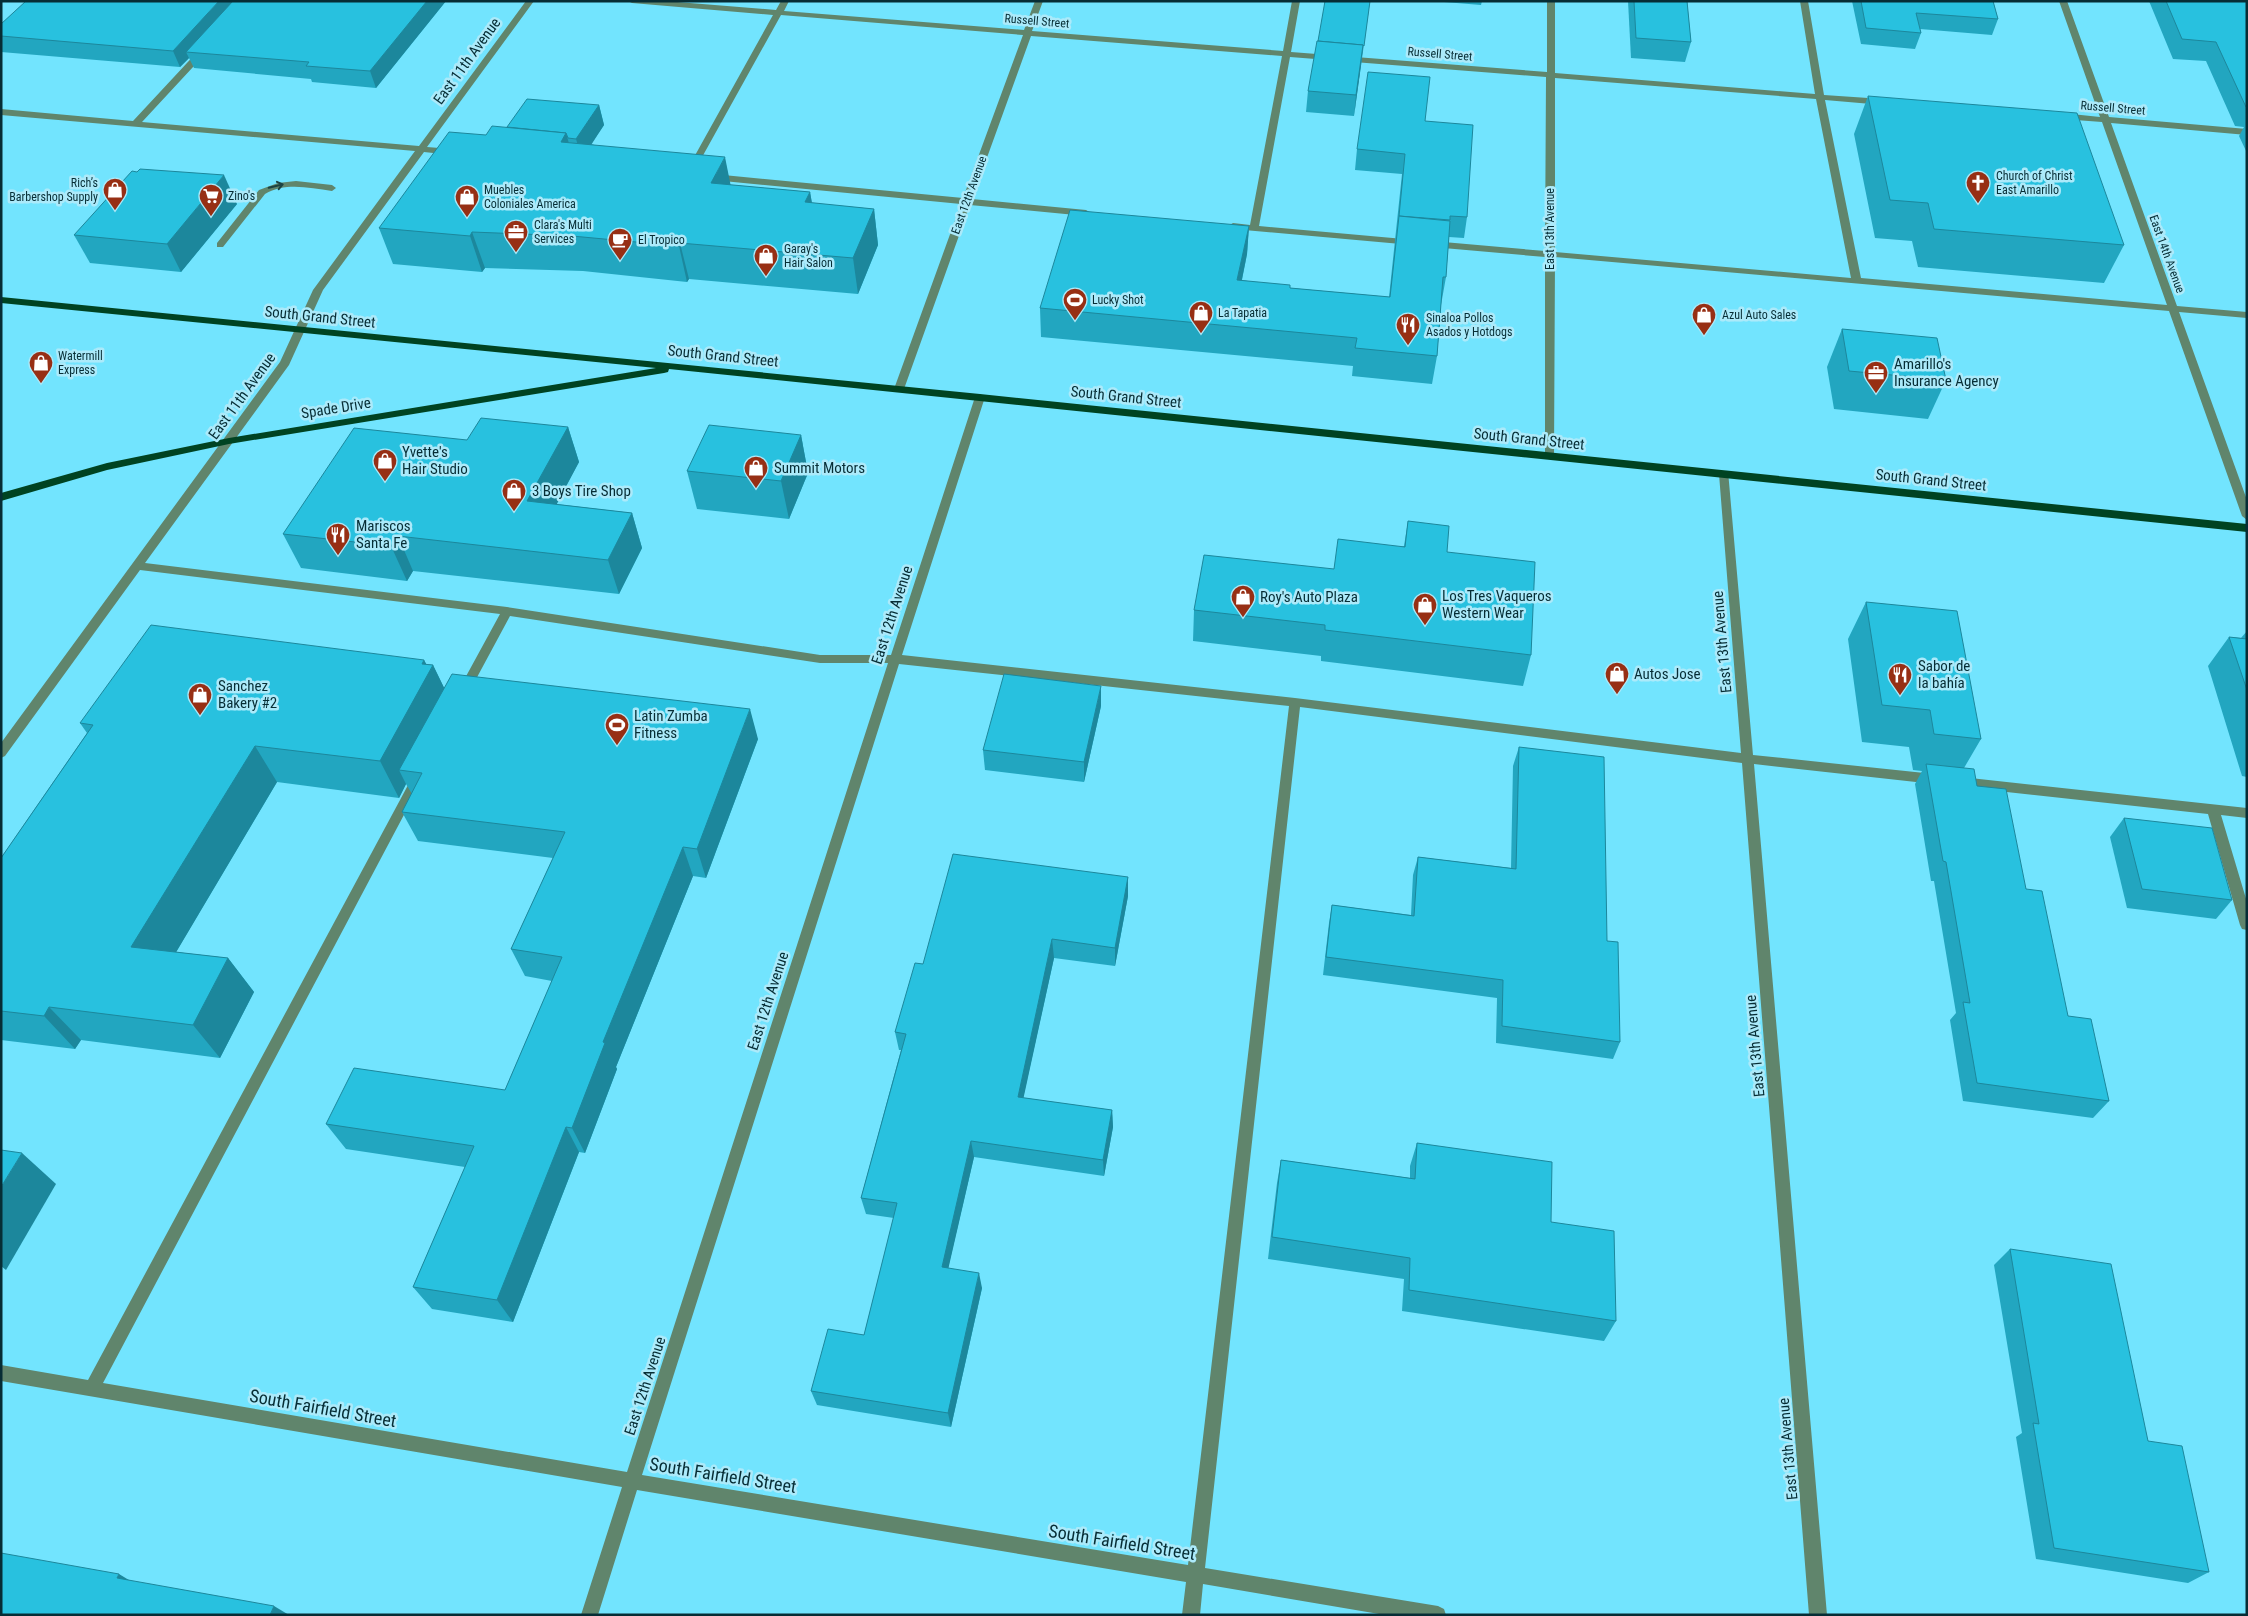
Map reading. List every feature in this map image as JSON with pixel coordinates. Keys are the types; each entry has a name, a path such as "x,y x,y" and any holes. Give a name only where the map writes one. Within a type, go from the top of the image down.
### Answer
{"main road":[{"name":"South Grand Street","path":"1,300 980,397 2247,528"},
{"name":"Spade Drive","path":"1,497 107,467 229,441 680,367"}],"street":[{"name":"East 11th Avenue","path":"1,753 285,363 318,290 530,1"},
{"name":"Russell Street","path":"632,1 1889,102"},
{"path":"785,1 688,174 1095,214"},
{"name":"East 12th Avenue","path":"899,389 1040,1"},
{"path":"1254,228 1288,53 1296,1"},
{"name":"East 13th Avenue","path":"1549,456 1550,75 1552,1"},
{"path":"1804,1 1820,97 1857,282"},
{"name":"East 14th Avenue","path":"2062,1 2247,516"},
{"path":"135,124 209,44"},
{"path":"1,112 461,153"},
{"name":"Russell Street","path":"2057,116 2247,132"},
{"path":"220,245 262,192 271,186 283,183 332,188"},
{"path":"1224,226 2247,315"},
{"name":"East 12th Avenue","path":"589,1615 894,659 980,397"},
{"name":"East 13th Avenue","path":"1724,474 1818,1615"},
{"path":"137,566 507,611 820,659 894,659 1295,702 1748,760 2247,813"},
{"path":"457,705 507,611"},
{"path":"1191,1615 1295,702"},
{"path":"92,1388 425,765"},
{"path":"2213,809 2247,925"},
{"name":"South Fairfield Street","path":"1,1373 632,1481 1438,1615"}],"building":[{"path":"26,1 219,1 173,51 1,36 1,24"},
{"path":"233,1 427,1 370,71 306,66 309,62 186,52"},
{"path":"1325,1 1370,1 1364,46 1318,41"},
{"path":"1634,1 1687,1 1691,42 1636,38"},
{"path":"1861,1 1993,1 1998,19 1916,13 1921,33 1866,28"},
{"path":"2166,1 2247,1 2247,107 2216,42 2182,39"},
{"path":"1317,41 1363,45 1356,95 1308,91"},
{"path":"1368,72 1430,77 1425,121 1473,125 1467,217 1450,216 1450,220 1399,216 1405,154 1357,149"},
{"path":"1868,96 2077,113 2124,245 1934,229 1928,203 1890,200"},
{"path":"527,99 599,105 576,139 568,138 566,133 507,127"},
{"path":"492,126 566,133 561,142 725,157 711,183 810,192 805,202 874,209 853,258 680,243 679,246 572,236 472,232 470,236 379,228 449,132 486,135"},
{"path":"140,169 224,175 167,244 74,235 132,171 137,172"},
{"path":"1070,210 1249,226 1237,280 1290,285 1290,288 1390,297 1399,216 1450,221 1446,277 1443,277 1437,356 1355,348 1357,338 1040,308"},
{"path":"1842,329 1937,338 1946,380 1849,371"},
{"path":"481,418 568,427 527,501 632,513 608,560 398,536 391,546 283,534 354,428 467,440"},
{"path":"709,425 801,435 781,481 687,471"},
{"path":"1408,521 1449,526 1447,552 1535,562 1531,655 1325,630 1325,625 1194,610 1204,555 1334,569 1338,539 1405,547"},
{"path":"1866,602 1957,611 1981,739 1934,734 1930,710 1882,705"},
{"path":"151,625 424,660 422,664 433,665 380,761 255,746 131,947 228,958 193,1025 49,1007 44,1016 1,1011 1,858 93,725 80,723"},
{"path":"2229,637 2247,639 2247,690"},
{"path":"452,674 750,709 697,849 683,847 603,1042 605,1043 572,1128 566,1127 497,1300 413,1287 474,1146 326,1124 354,1068 505,1090 562,957 511,949 565,832 402,812 422,773 399,770"},
{"path":"1004,674 1101,686 1084,762 983,750"},
{"path":"1519,747 1604,757 1607,941 1618,942 1620,1042 1502,1026 1503,980 1326,957 1332,905 1414,916 1418,857 1516,869"},
{"path":"1926,764 1974,769 1977,786 2006,789 2026,889 2042,891 2068,1016 2091,1019 2109,1101 1977,1083 1963,1002 1970,1003 1946,862 1943,861"},
{"path":"2124,818 2212,828 2232,900 2142,889"},
{"path":"953,854 1128,877 1115,948 1052,939 1018,1097 1112,1110 1103,1160 971,1141 942,1267 979,1273 948,1413 811,1391 828,1329 864,1335 897,1203 861,1198 906,1034 895,1032 915,963 923,964"},
{"path":"1417,1143 1552,1162 1551,1222 1614,1231 1616,1321 1409,1290 1410,1258 1272,1237 1281,1160 1415,1179"},
{"path":"1,1150 22,1153 1,1187"},
{"path":"2010,1249 2111,1264 2148,1441 2182,1446 2209,1572 2054,1548 2033,1423 2039,1424"},
{"path":"1,1553 119,1574 117,1578 274,1606 270,1615 1,1615"}],"place":[{"name":"Church of Christ East Amarillo","path":"1978,204"},
{"name":"Rich’s Barbershop Supply","path":"115,211"},
{"name":"Zino's","path":"211,217"},
{"name":"Muebles Coloniales America","path":"467,218"},
{"name":"Clara's Multi Services","path":"516,253"},
{"name":"El Tropico","path":"620,261"},
{"name":"Garay's Hair Salon","path":"766,277"},
{"name":"Lucky Shot","path":"1075,321"},
{"name":"La Tapatia","path":"1201,334"},
{"name":"Azul Auto Sales","path":"1704,336"},
{"name":"Sinaloa Pollos Asados y Hotdogs","path":"1408,346"},
{"name":"Watermill Express","path":"41,384"},
{"name":"Amarillo's Insurance Agency","path":"1876,394"},
{"name":"Yvette's Hair Studio","path":"385,482"},
{"name":"Summit Motors","path":"756,489"},
{"name":"3 Boys Tire Shop","path":"514,512"},
{"name":"Mariscos Santa Fe","path":"338,556"},
{"name":"Roy's Auto Plaza","path":"1243,618"},
{"name":"Los Tres Vaqueros Western Wear","path":"1425,626"},
{"name":"Autos Jose","path":"1617,695"},
{"name":"Sabor de la bahía","path":"1900,696"},
{"name":"Sanchez Bakery #2","path":"200,716"},
{"name":"Latin Zumba Fitness","path":"617,746"}]}
